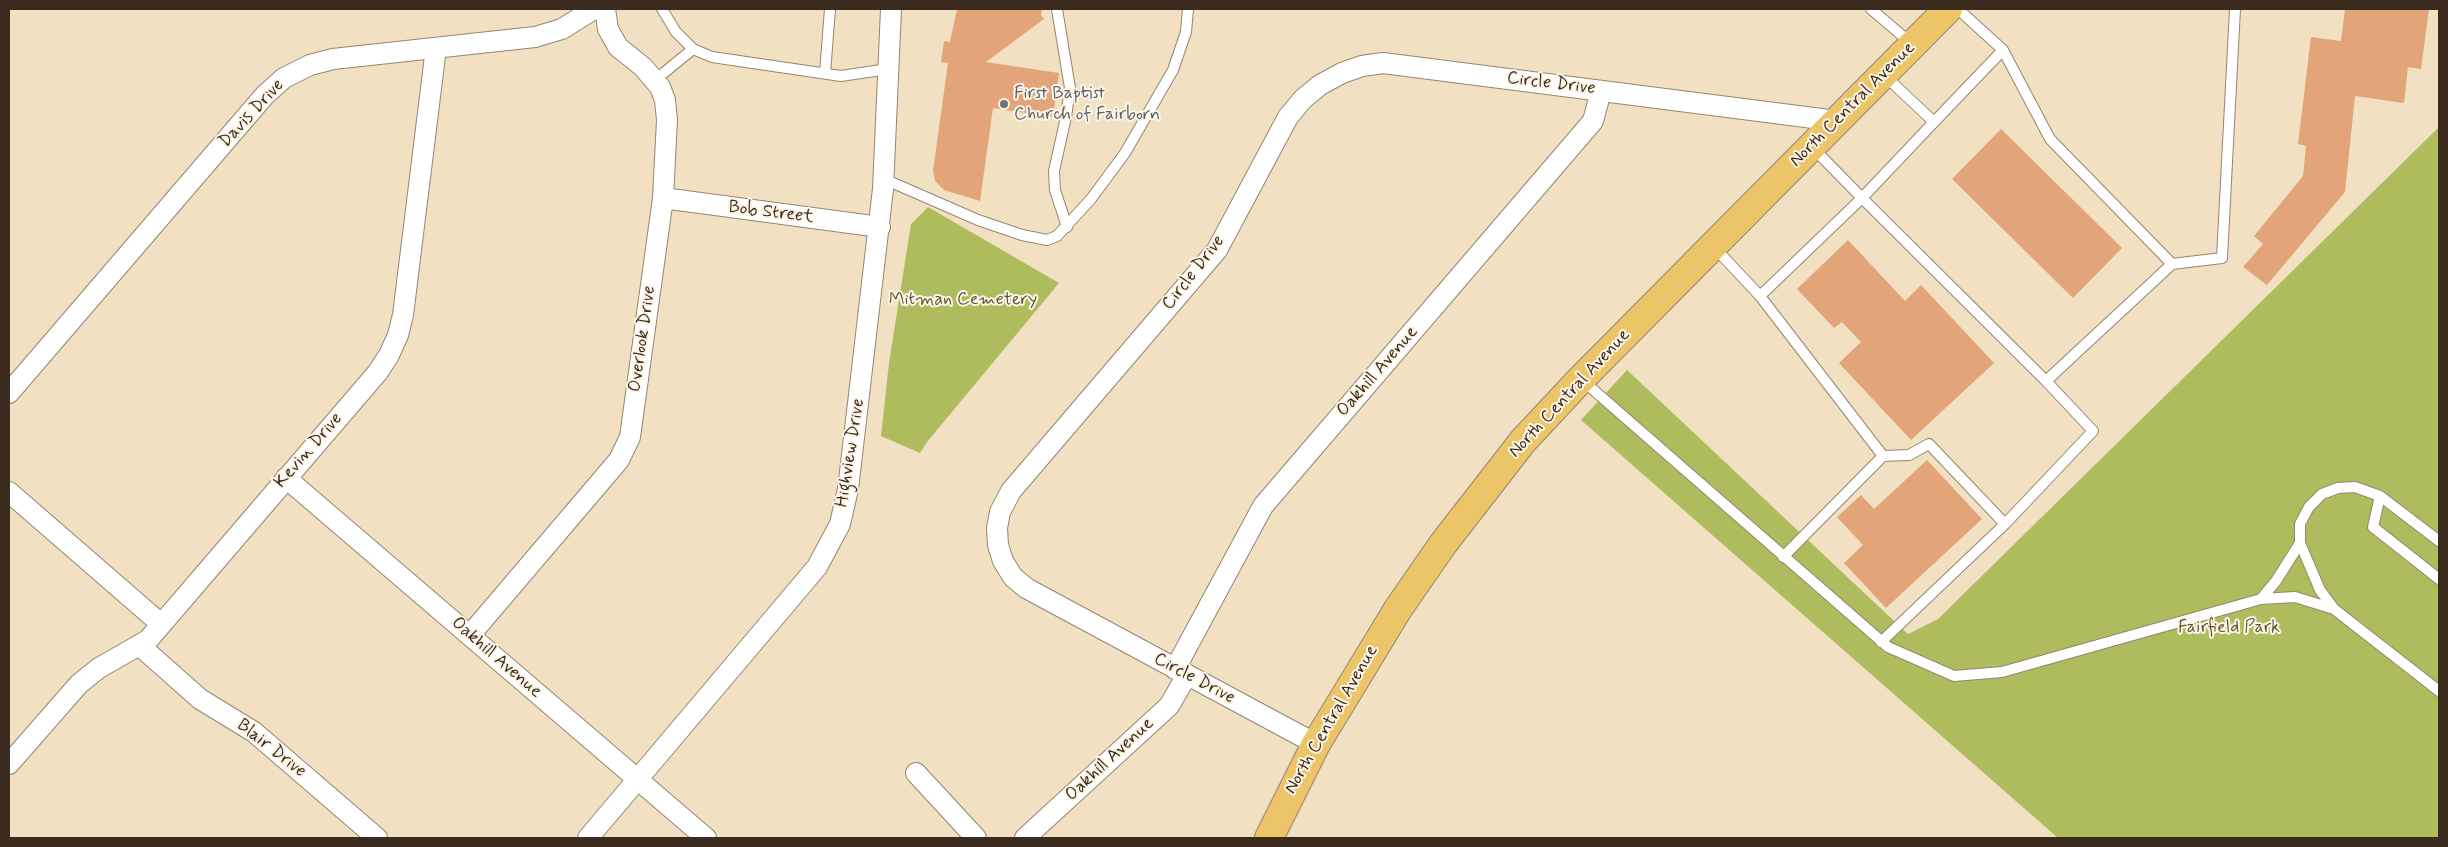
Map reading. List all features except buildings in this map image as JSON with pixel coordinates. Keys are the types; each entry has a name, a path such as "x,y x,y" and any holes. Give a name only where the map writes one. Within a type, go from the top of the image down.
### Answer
{"main road":[{"name":"North Central Avenue","path":"1269,838 1316,744 1398,609 1443,544 1523,441 1581,379 1948,9"}],"street":[{"name":"Davis Drive","path":"9,393 272,88 303,68 333,59 536,37 562,28 594,9"},
{"name":"Overlook Drive","path":"470,635 619,460 630,437 663,198 667,115 665,100 655,80 643,67 618,47 608,29 605,9"},
{"name":"Highview Drive","path":"588,838 817,567 840,524 848,489 880,227 884,179 891,9"},
{"name":"Kevin Drive","path":"9,764 79,684 99,668 148,640 378,372 398,335 405,296 436,48"},
{"name":"Circle Drive","path":"1316,744 1026,588 1013,577 1003,561 998,545 997,528 1000,512 1011,490 1217,250 1288,117 1303,99 1320,85 1342,73 1362,66 1383,64 1837,121"},
{"name":"Oakhill Avenue","path":"1025,838 1169,706 1181,672 1263,506 1593,120 1601,91"},
{"name":"Bob Street","path":"663,198 880,227"},
{"name":"Oakhill Avenue","path":"286,478 706,838"},
{"path":"9,492 161,624"},
{"name":"Blair Drive","path":"139,645 200,699 254,732 377,838"},
{"path":"916,774 976,838"}],"lane":[{"path":"662,9 676,32 693,49 712,57 841,76 888,69"},
{"path":"825,74 830,9"},
{"path":"1057,9 1070,88 1066,117 1054,171 1055,190 1067,227"},
{"path":"884,179 959,212 1022,235 1047,240 1056,236 1067,227 1125,153 1173,70 1186,32 1188,9"},
{"path":"1871,9 1913,44"},
{"path":"1958,9 2003,50 2050,139 2172,264"},
{"path":"2046,381 2172,264 2222,258 2235,9"},
{"path":"655,80 693,49"},
{"path":"1760,296 1862,198 2003,50"},
{"path":"1884,74 1934,122"},
{"path":"1811,147 2046,381 2093,431 2005,524 1881,642"},
{"path":"1713,246 1760,296 1883,456"},
{"path":"1581,379 1881,642 1888,647 1954,676 2002,672 2261,599 2295,597 2334,609"},
{"path":"1783,557 1883,456 1909,455 1929,444 2005,524"},
{"path":"2439,541 2380,496 2355,487 2338,488 2322,494 2309,507 2300,524 2300,543 2320,590 2334,609 2439,691"},
{"path":"2380,496 2373,527 2439,579"},
{"path":"2261,599 2276,582 2300,543"}],"green space":[{"name":"Fairfield Park","path":"2439,127 2439,838 2058,838 1581,420 1627,370 1908,634 1938,619"},
{"name":"Mitman Cemetery","path":"928,207 1059,283 927,442 920,453 881,436 889,363 911,224"}],"place":[{"name":"First Baptist Church of Fairborn","path":"1004,104"}]}
